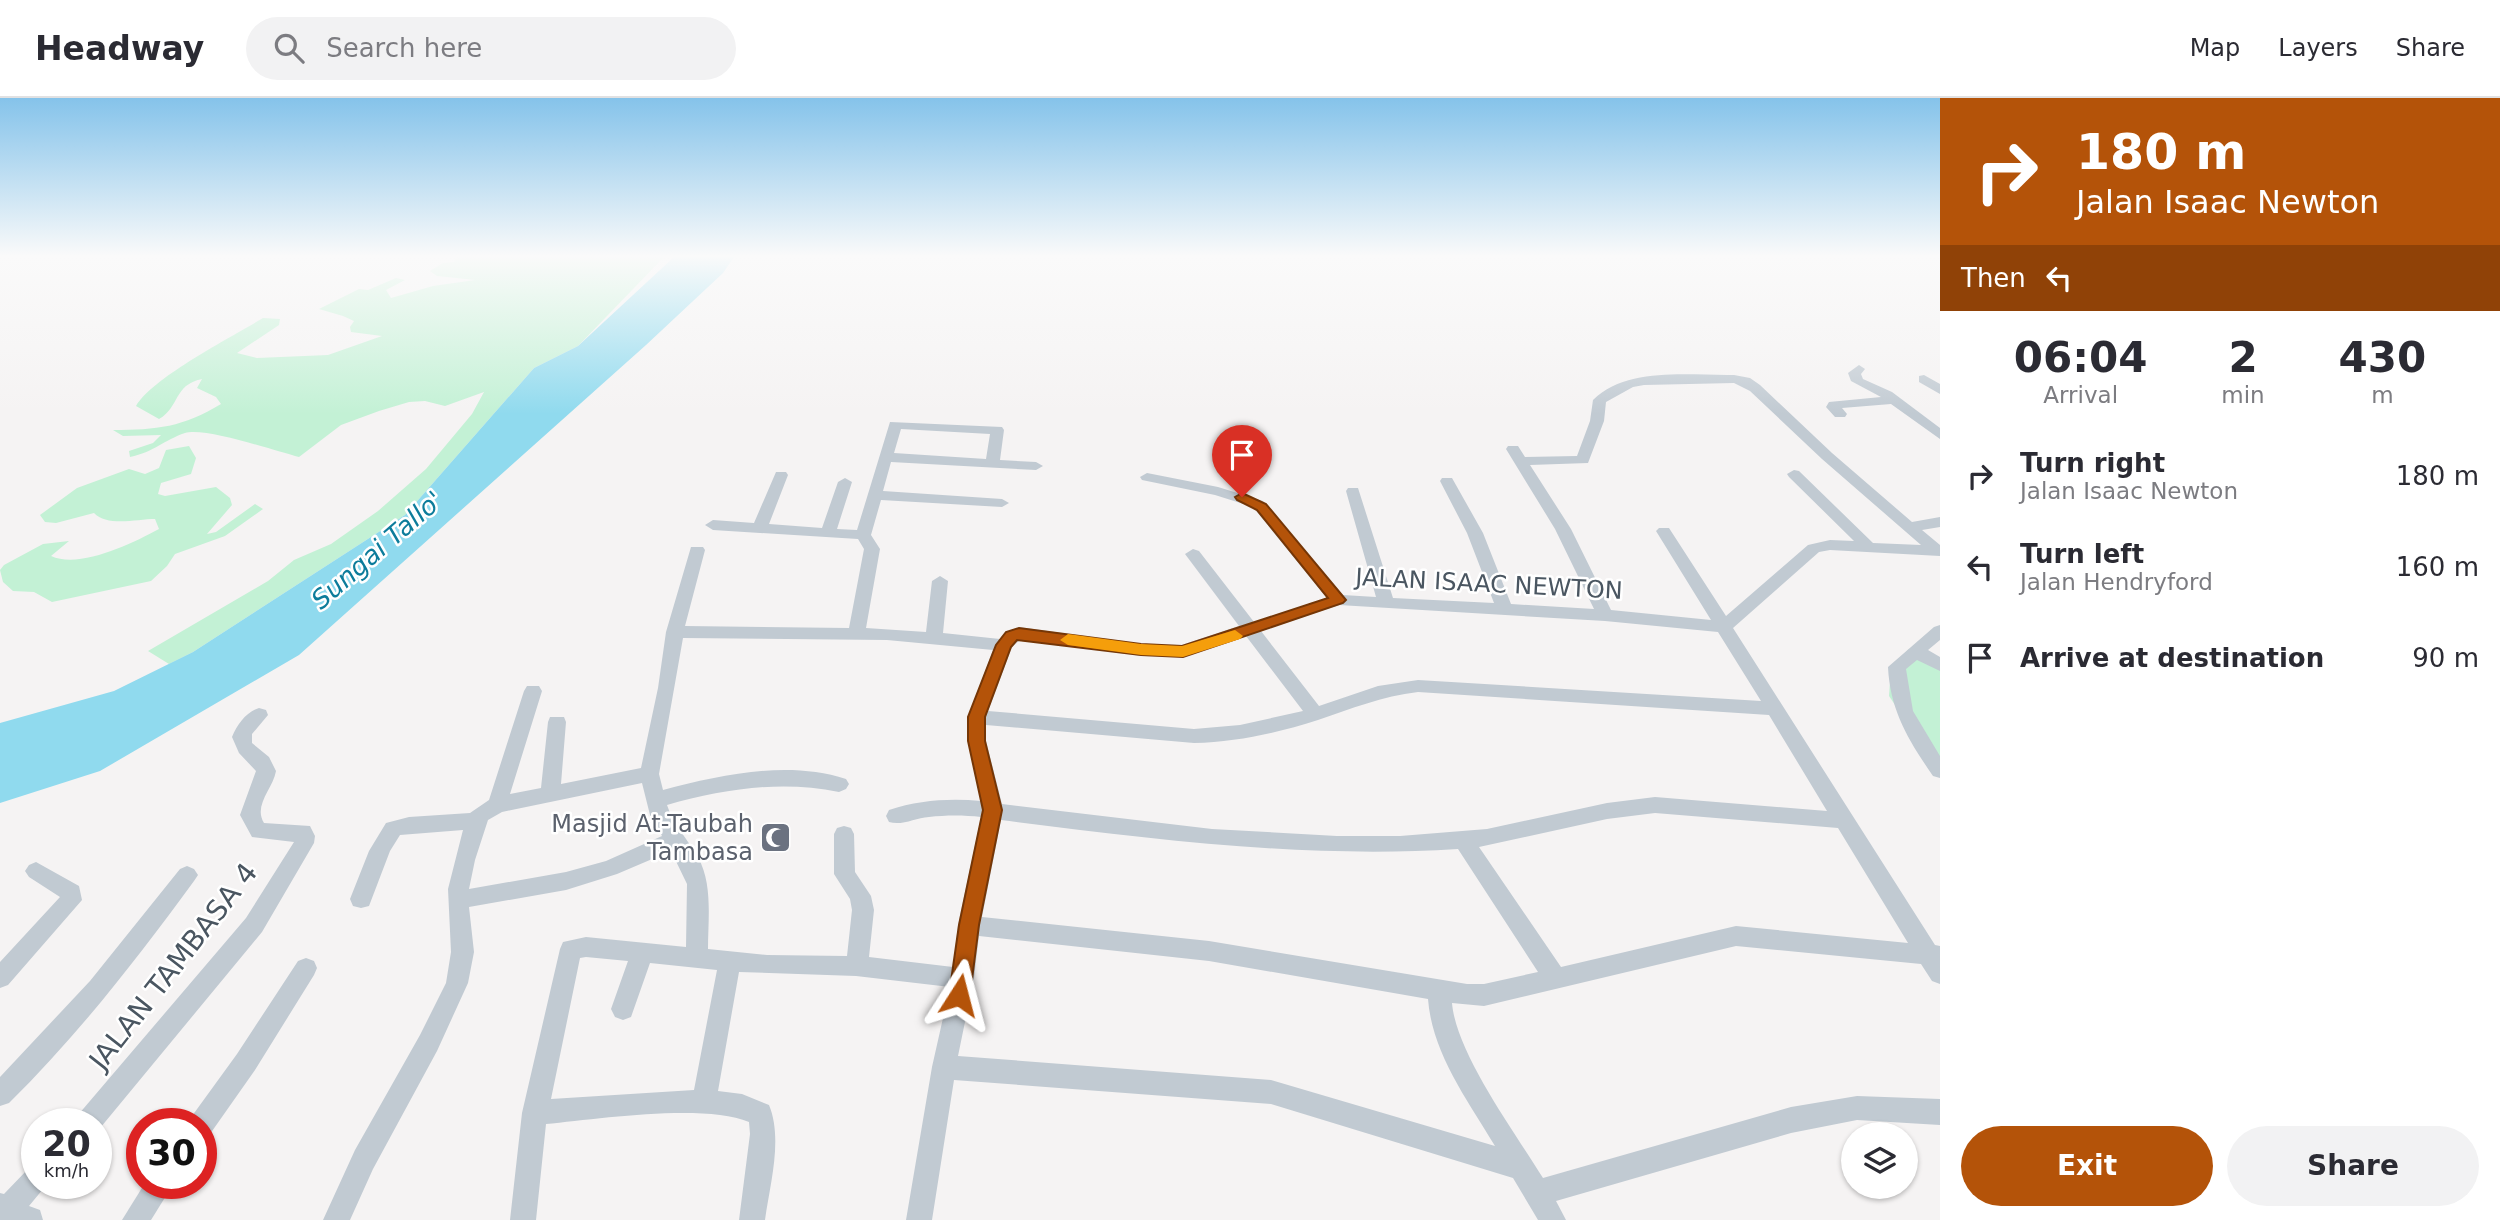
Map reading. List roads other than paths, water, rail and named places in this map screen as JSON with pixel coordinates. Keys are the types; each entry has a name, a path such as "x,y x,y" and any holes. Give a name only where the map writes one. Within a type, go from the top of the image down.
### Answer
{"street":[{"path":"1859,369 1853,376 1857,381 1895,400 1940,435"},
{"path":"1924,379 1940,390"},
{"path":"1605,615 1563,529 1517,455 1583,460 1589,437 1597,421 1600,400 1629,384 1654,380 1741,380 1755,388 1827,456 1939,551"},
{"path":"1840,414 1834,405 1860,400 1895,400"},
{"path":"856,634 872,549 863,535 895,425 998,430 992,463"},
{"path":"885,457 1036,466"},
{"path":"1794,474 1869,547"},
{"path":"760,528 781,475"},
{"path":"1147,477 1217,491 1258,504 1338,600"},
{"path":"1447,481 1475,533 1505,611"},
{"path":"828,533 845,482"},
{"path":"1353,491 1387,603"},
{"path":"874,495 1002,503"},
{"path":"1909,527 1940,522"},
{"path":"712,525 863,535"},
{"path":"1664,531 1936,961"},
{"path":"1724,626 1814,548 1830,545 1939,551"},
{"path":"697,550 675,632 667,688 649,774 664,822 690,863 698,884 697,957"},
{"path":"1193,554 1315,714"},
{"path":"934,637 940,581"},
{"name":"JALAN ISAAC NEWTON","path":"675,632 856,634 1007,641 1019,633 1141,650 1183,651 1338,600 1605,615 1724,626"},
{"path":"1940,631 1897,667 1897,695 1913,732 1940,771"},
{"path":"919,1220 944,1067 963,978 969,925 993,810 977,741 977,717 1007,641"},
{"path":"1917,652 1940,665"},
{"path":"977,717 1194,736 1245,734 1315,714 1370,693 1418,686 1775,709"},
{"path":"497,804 533,691"},
{"name":"JALAN TAMBASA 4","path":"100,1108 254,925 304,843 303,832 259,831 254,826 251,804 265,777 266,769 264,763 246,749 241,737 258,715"},
{"path":"550,792 558,722"},
{"path":"336,1220 376,1133 417,1062 457,983 464,957 458,900 460,878 476,821 481,814 497,804 649,774"},
{"path":"656,800 763,780 809,778 839,784"},
{"path":"895,816 927,809 962,807 1259,843 1354,845 1463,841 1520,832 1632,807 1655,805 1845,820"},
{"path":"360,899 385,840 393,829 411,825 476,821"},
{"path":"844,834 845,874 860,896 863,910 863,928 856,966"},
{"path":"458,900 566,881 610,868 675,839"},
{"path":"1463,841 1556,979"},
{"path":"0,978 71,900 71,892 37,871"},
{"path":"0,1094 29,1067 115,971 187,875"},
{"path":"969,925 1209,951 1439,992 1484,995 1737,936 1936,961"},
{"path":"523,1220 535,1113 571,949 586,947 730,962 856,966 963,978"},
{"path":"623,1009 642,953"},
{"path":"704,1102 730,962"},
{"path":"213,1108 306,968"},
{"path":"1439,992 1441,1016 1460,1065 1553,1220"},
{"path":"944,1067 1271,1092 1523,1168"},
{"path":"535,1113 704,1102 734,1103 752,1108 760,1114 763,1121 752,1219"},
{"path":"1537,1194 1791,1120 1828,1112 1857,1108 1940,1112"},
{"path":"135,1220 150,1199"}],"water":[{"name":"Sungai Tallo'","path":"618,309 684,309 299,655 100,771 0,803 0,723 114,691 193,652 405,515 534,368 578,346"}],"place":[{"name":"Masjid At-Taubah Tambasa","path":"776,838"}]}
